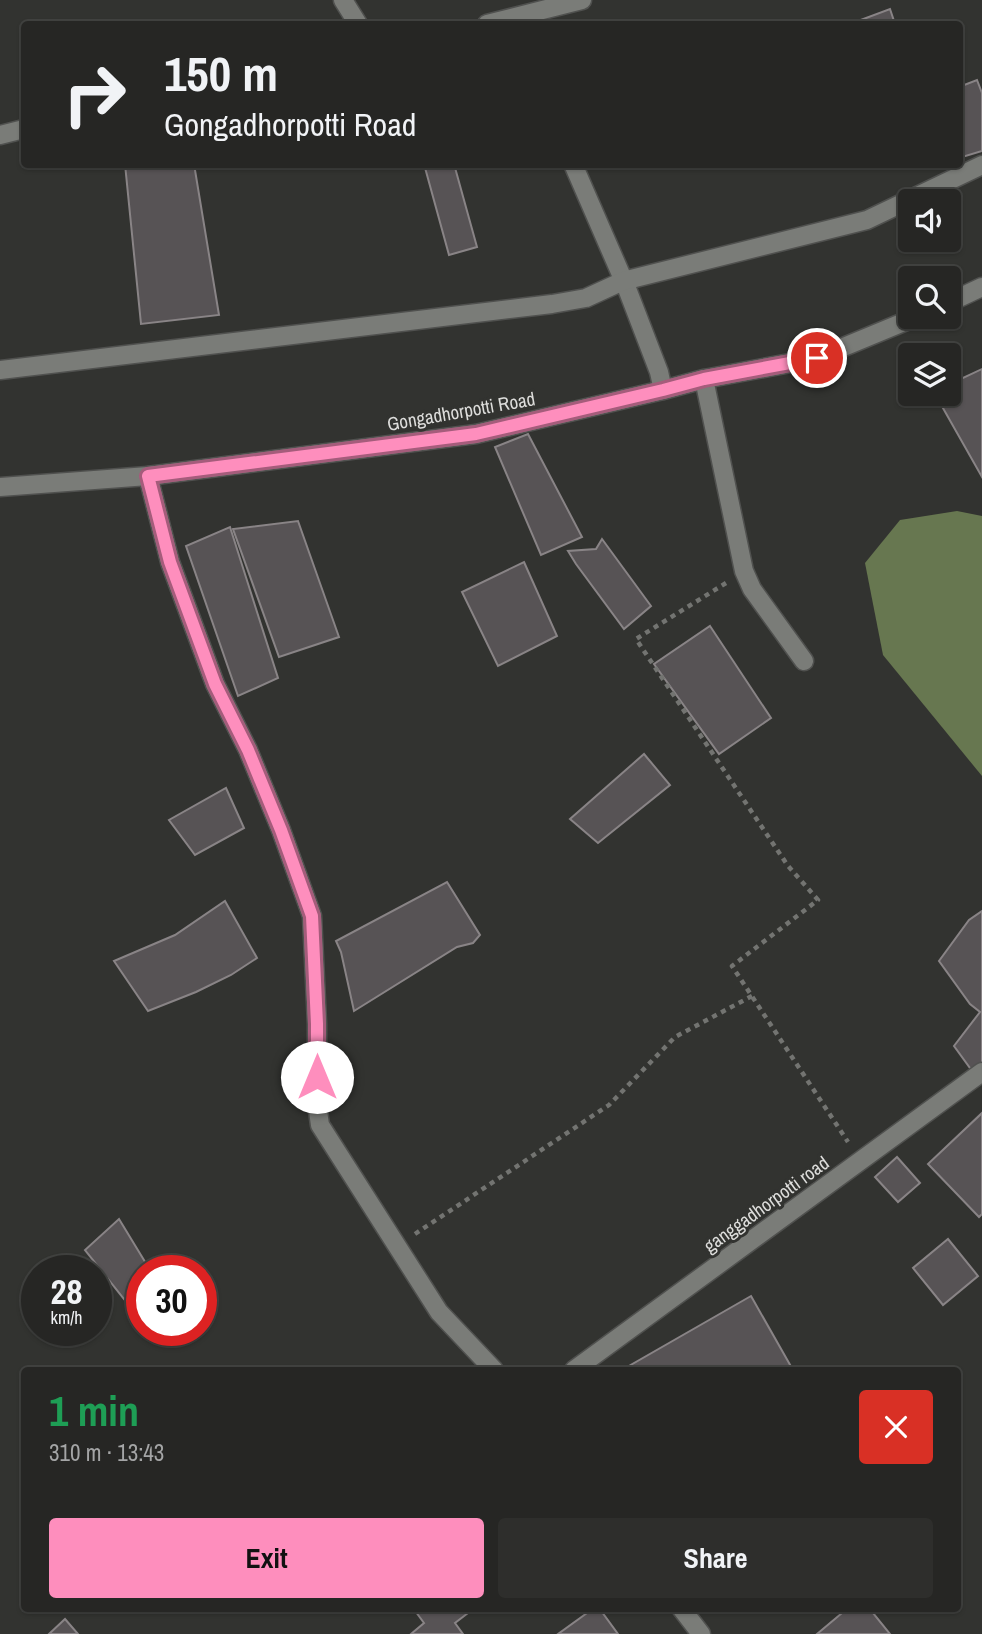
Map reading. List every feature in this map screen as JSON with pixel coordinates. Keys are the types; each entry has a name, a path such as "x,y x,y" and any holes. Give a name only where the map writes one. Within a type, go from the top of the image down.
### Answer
{"street":[{"path":"343,0 356,21"},
{"path":"515,21 582,0"},
{"path":"0,135 21,130"},
{"path":"0,370 586,298 624,283 867,220 982,165"},
{"path":"575,168 624,283 659,372 663,390"},
{"path":"961,297 982,287"},
{"name":"Gongadhorpotti Road","path":"0,487 148,476 476,434 704,379 817,358 898,324"},
{"path":"704,379 744,571 752,589 804,661"},
{"path":"148,476 170,562 215,684 248,750 312,916 317,1024 317,1104 320,1125 439,1312 491,1367"},
{"name":"ganggadhorpotti road","path":"578,1367 982,1072"},
{"path":"684,1612 701,1634"}],"path":[{"path":"744,571 636,639 788,866 818,900 732,966 860,1161"},
{"path":"397,1246 609,1105 675,1037 752,996"}],"shaded area":[{"path":"957,511 982,516 982,776 883,655 865,563 900,520"}],"building":[{"path":"890,9 894,21 858,21"},
{"path":"977,80 982,93 982,151 963,157 963,85"},
{"path":"125,168 195,168 219,315 141,324"},
{"path":"425,168 455,168 477,247 449,255"},
{"path":"982,369 982,477 942,406 961,406 961,379"},
{"path":"528,434 582,537 541,555 495,447"},
{"path":"298,521 339,637 279,657 233,529"},
{"path":"230,527 278,678 238,696 186,546"},
{"path":"602,539 651,606 624,629 568,551 596,549"},
{"path":"524,562 557,636 498,666 462,592"},
{"path":"710,626 771,718 719,754 654,664"},
{"path":"644,754 670,785 598,843 570,819"},
{"path":"226,788 244,828 195,855 169,820"},
{"path":"447,882 480,935 473,943 457,947 354,1011 341,952 336,941"},
{"path":"225,901 257,958 231,975 148,1011 114,961 175,935"},
{"path":"982,911 982,1076 978,1079 954,1046 980,1012 970,1004 939,961 969,920"},
{"path":"982,1113 982,1214 979,1217 928,1164"},
{"path":"897,1157 920,1183 898,1202 875,1177"},
{"path":"119,1219 141,1255 126,1255 126,1297 124,1299 112,1284 112,1255 89,1255 85,1250"},
{"path":"948,1239 978,1276 943,1305 913,1268"},
{"path":"751,1296 791,1367 627,1367"},
{"path":"416,1612 469,1612 455,1623 463,1634 411,1634 424,1623"},
{"path":"588,1612 602,1612 618,1634 558,1634"},
{"path":"843,1612 872,1612 890,1634 817,1634"},
{"path":"65,1619 78,1634 49,1634"}],"route":[{"path":"317,1077 312,916 248,750 215,684 170,562 148,476 476,434 704,379 817,358"}]}
